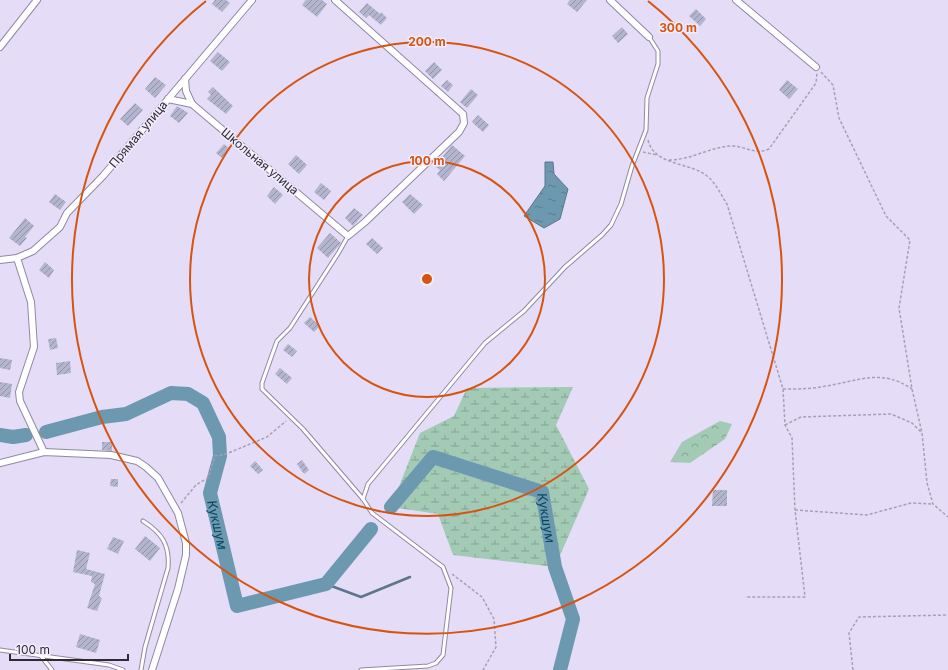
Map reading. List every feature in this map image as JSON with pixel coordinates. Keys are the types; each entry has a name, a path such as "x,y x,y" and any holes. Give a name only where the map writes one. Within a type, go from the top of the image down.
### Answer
{"street":[{"path":"0,47 37,0"},
{"name":"Прямая улица","path":"0,260 17,258 33,251 60,227 67,213 104,176 168,98 252,0"},
{"path":"336,0 463,114 464,123 459,132 365,222 348,236"},
{"path":"610,0 649,37"},
{"path":"736,0 816,67"},
{"path":"0,34 7,38"},
{"path":"185,79 186,91 192,104"},
{"path":"168,98 192,104"},
{"name":"Школьная улица","path":"192,104 348,236"},
{"path":"17,258 31,302 34,347 22,383 20,401 44,452"},
{"path":"0,463 44,452 111,455 137,461 158,478 176,508 186,543 184,569 152,670"}],"lane":[{"path":"363,499 368,484 485,343 524,312 565,267 602,235 611,225 621,204 636,155 646,130 647,98 658,64 658,51 649,37"},
{"path":"348,236 290,328 277,341 262,383 262,389 291,417 363,499 372,513 443,567 451,588 443,655 436,663 428,666 361,670"},
{"path":"141,670 145,647 168,568 169,556 164,542 153,528 143,521"},
{"path":"0,650 109,665 124,670"},
{"path":"41,656 52,670"}],"path":[{"path":"668,160 692,157 721,147 733,146 758,152 769,149 816,83 818,75 816,67"},
{"path":"816,67 833,85 839,118 886,216 910,240 899,308 912,389 922,433 927,483 933,504 948,517"},
{"path":"646,130 652,150 661,157"},
{"path":"636,155 645,152 661,157 708,176 717,187 727,204 783,388 785,425 792,438 795,510 804,597 745,597"},
{"path":"783,388 806,389 875,376 901,381 912,389"},
{"path":"785,425 800,417 891,414 912,423 922,433"},
{"path":"176,508 196,485 208,478 215,456 226,454 267,437 291,417"},
{"path":"795,510 868,515 911,503 933,504"},
{"path":"443,567 482,598 494,619 496,647 483,670"},
{"path":"853,670 849,634 859,617 948,615"}],"green space":[{"path":"573,387 556,425 589,489 555,567 453,555 438,514 391,507 420,433 454,416 467,388"},
{"path":"720,421 732,424 725,439 690,463 670,462 682,442"}],"water":[{"path":"545,162 553,162 554,174 568,189 560,219 544,228 524,216 545,186"}],"building":[{"path":"215,0 226,0 230,3 222,12 212,4"},
{"path":"306,0 322,0 327,4 317,17 302,5"},
{"path":"570,0 587,0 577,12 567,4"},
{"path":"367,3 387,18 381,25 369,15 366,18 359,12"},
{"path":"696,9 706,19 700,26 689,16"},
{"path":"622,27 628,34 618,43 612,36"},
{"path":"218,52 230,62 222,71 210,61"},
{"path":"434,62 442,70 433,79 425,71"},
{"path":"155,77 166,85 155,98 145,89"},
{"path":"447,80 453,85 448,92 441,86"},
{"path":"787,80 798,89 789,99 779,90"},
{"path":"213,87 233,106 226,114 207,99 211,95 208,92"},
{"path":"471,89 478,95 467,108 460,102"},
{"path":"135,103 143,110 128,126 120,119"},
{"path":"177,106 188,113 179,123 170,116"},
{"path":"478,115 489,125 483,132 472,122"},
{"path":"224,144 230,149 222,158 216,153"},
{"path":"452,145 465,156 444,181 437,174 440,170 435,166"},
{"path":"296,155 307,165 299,174 288,164"},
{"path":"321,183 331,191 324,200 314,192"},
{"path":"274,187 283,195 275,204 267,196"},
{"path":"55,194 66,202 60,210 49,202"},
{"path":"410,194 423,205 414,214 402,202"},
{"path":"354,208 363,215 353,226 345,218"},
{"path":"25,218 34,226 20,246 9,238"},
{"path":"330,233 341,243 328,258 317,248"},
{"path":"372,238 383,248 377,254 366,244"},
{"path":"45,262 54,270 49,278 39,270"},
{"path":"310,317 320,326 314,332 304,323"},
{"path":"56,338 58,348 50,350 48,339"},
{"path":"288,344 297,351 292,357 283,350"},
{"path":"0,358 12,360 10,370 0,368"},
{"path":"70,361 71,373 57,375 56,363"},
{"path":"280,368 292,378 287,384 275,374"},
{"path":"0,382 12,384 10,398 0,396"},
{"path":"102,442 112,442 112,451 102,450"},
{"path":"302,460 309,470 304,474 297,464"},
{"path":"255,461 263,470 258,474 250,466"},
{"path":"111,479 118,479 118,487 110,486"},
{"path":"713,490 727,490 727,506 712,506"},
{"path":"145,536 160,548 150,561 135,549"},
{"path":"113,537 124,541 118,554 107,549"},
{"path":"77,550 90,553 86,569 105,574 99,596 102,598 97,611 87,608 95,584 91,582 92,576 73,572"},
{"path":"80,634 100,640 96,653 76,647"}],"waterway":[{"name":"Кукшум","path":"46,432 102,417 126,414 171,393 188,394 203,403 219,437 220,456 210,493 237,606 326,584 371,529"},
{"name":"Кукшум","path":"0,435 13,437 26,435"},
{"name":"Кукшум","path":"391,507 433,457 542,492 555,567 573,619 560,670"},
{"path":"326,584 361,597 410,577"}]}
